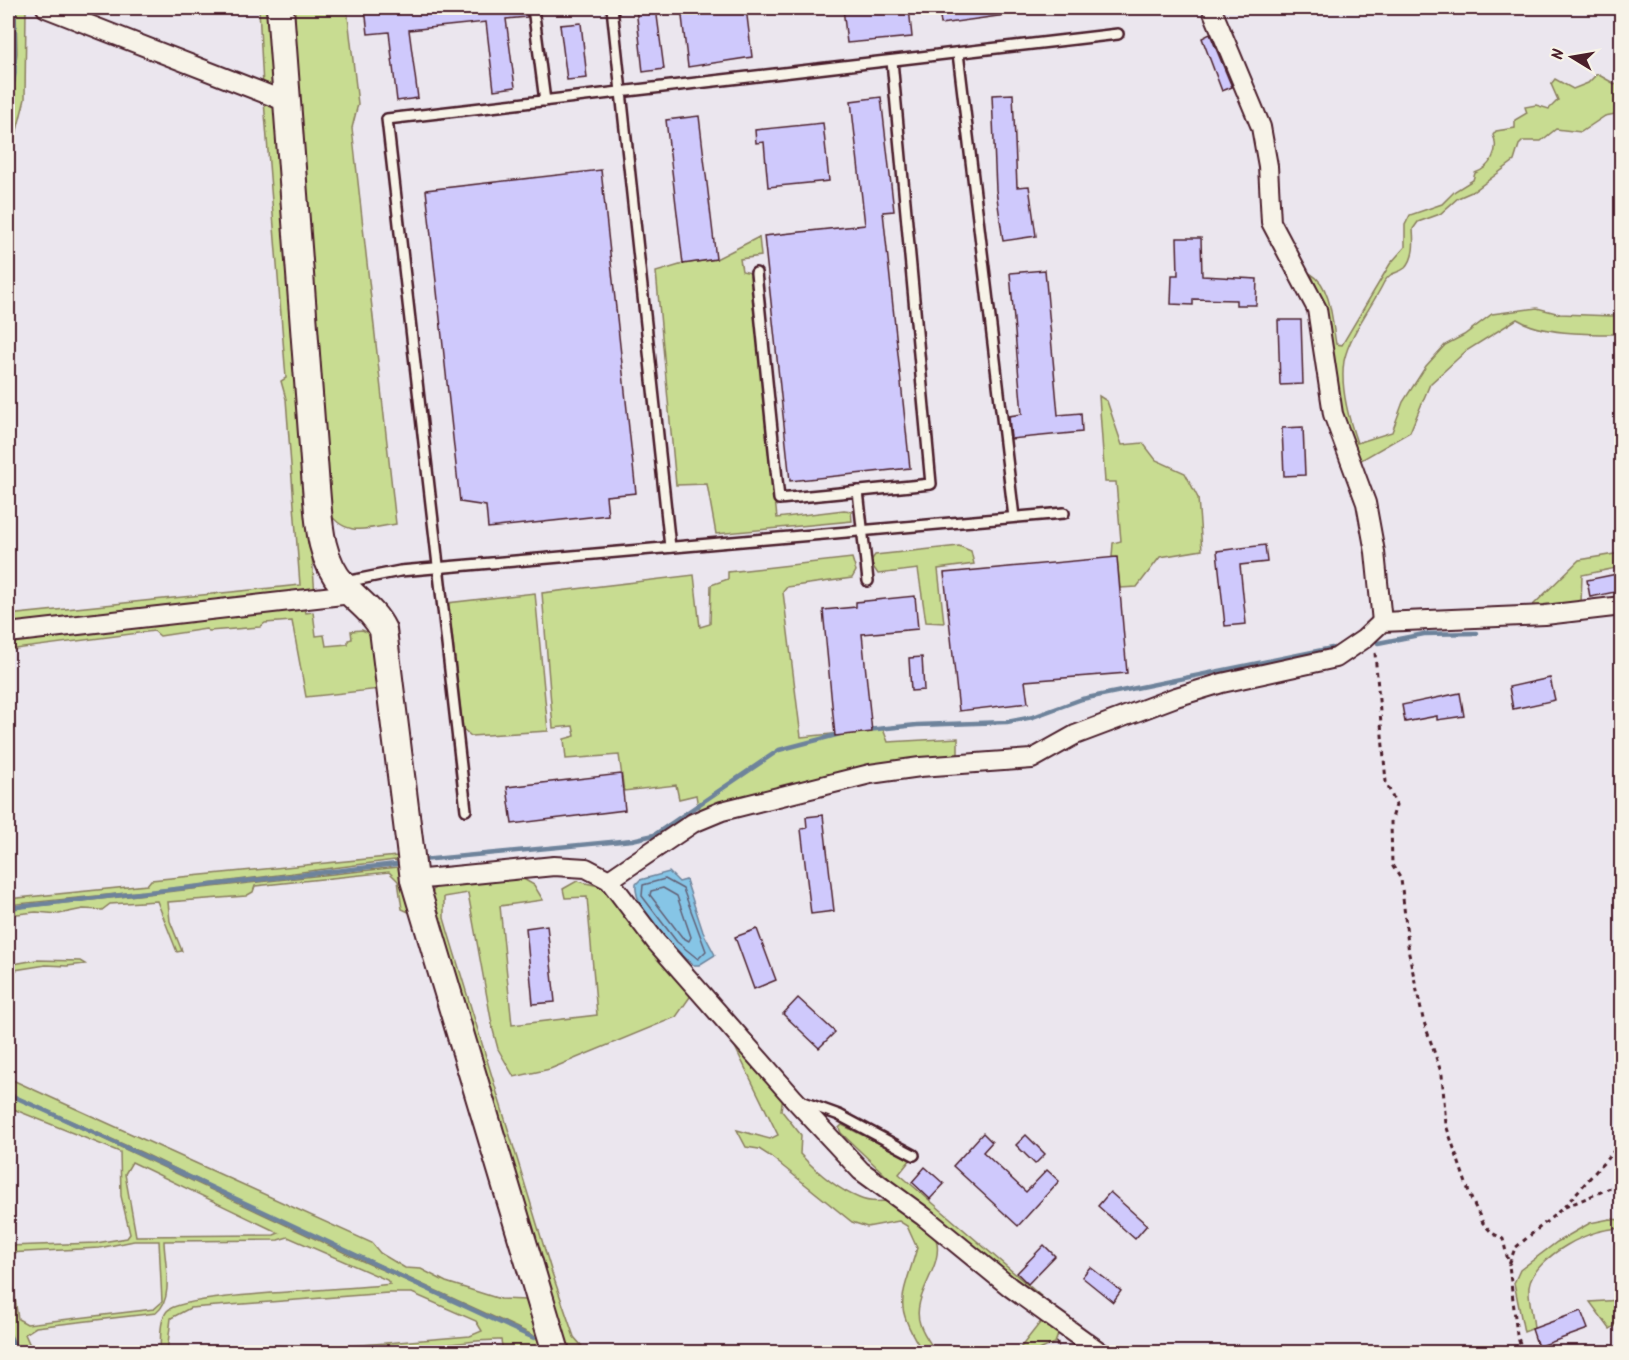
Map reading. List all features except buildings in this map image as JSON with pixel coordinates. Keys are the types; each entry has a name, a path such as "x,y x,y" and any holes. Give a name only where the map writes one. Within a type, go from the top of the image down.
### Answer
{"street":[{"path":"46,8 286,102"},
{"path":"280,8 321,532 329,564 346,588 378,620 383,630 414,880 556,1353"},
{"path":"1214,12 1261,127 1268,166 1271,222 1317,309 1333,414 1366,503 1375,552 1377,627"},
{"path":"8,633 346,588"},
{"path":"609,880 693,823 722,811 870,774 920,767 1032,759 1075,735 1176,697 1222,683 1336,658 1377,627 1545,615 1622,606"},
{"path":"414,880 554,866 586,868 609,880 656,942 794,1099 861,1171 923,1216 1010,1287 1100,1353"}],"lane":[{"path":"533,8 545,101"},
{"path":"612,8 670,547"},
{"path":"466,810 387,119 1118,34"},
{"path":"958,53 1014,517"},
{"path":"756,273 779,499 931,484 892,61"},
{"path":"858,491 867,581"},
{"path":"346,588 400,571 438,567 1064,513"},
{"path":"794,1099 839,1115 914,1155"}],"path":[{"path":"1377,627 1386,782 1395,805 1391,822 1392,865 1401,879 1409,954 1423,1019 1442,1075 1446,1125 1471,1198 1483,1223 1492,1233 1503,1239 1509,1265 1517,1335 1523,1353"},
{"path":"1509,1265 1515,1248 1564,1208 1622,1142"},
{"path":"1564,1208 1622,1183"}],"green space":[{"path":"16,8 26,8 25,99 8,166 8,127 17,53"},
{"path":"259,8 273,8 276,86 263,87"},
{"path":"294,8 347,8 358,104 352,128 396,524 366,529 349,528 341,525 327,509"},
{"path":"1597,74 1615,84 1621,80 1621,113 1605,116 1581,132 1556,129 1541,141 1523,141 1519,145 1514,161 1474,191 1458,198 1440,214 1418,222 1413,229 1414,244 1411,260 1405,268 1389,276 1384,282 1356,330 1344,361 1344,392 1357,443 1392,432 1403,402 1426,366 1445,345 1464,335 1492,314 1537,308 1560,314 1613,316 1621,309 1621,334 1553,331 1517,319 1466,351 1430,384 1410,432 1358,462 1338,396 1324,305 1311,274 1318,280 1327,296 1336,344 1342,345 1390,264 1405,247 1405,225 1410,215 1442,204 1455,191 1473,180 1475,173 1485,167 1492,158 1495,147 1493,135 1496,131 1515,128 1515,120 1527,113 1525,107 1536,105 1549,109 1558,100 1551,84 1555,79 1573,89 1588,83"},
{"path":"264,101 278,107 315,595 8,628 8,615 300,585 286,399 281,381 286,378"},
{"path":"759,237 761,256 740,259 742,271 751,273 777,518 844,510 851,511 852,521 716,534 707,484 676,485 656,272 683,264 716,259"},
{"path":"1099,396 1107,401 1122,445 1143,443 1156,460 1185,473 1198,498 1202,550 1160,557 1137,587 1120,588 1117,558 1112,557 1113,543 1121,541 1116,482 1105,482"},
{"path":"959,546 971,551 974,564 938,569 944,623 926,622 918,569 878,574 870,562 875,555"},
{"path":"1621,553 1621,567 1582,575 1581,604 1526,612 1579,560"},
{"path":"852,558 856,571 852,578 787,587 783,592 801,737 883,729 888,742 958,738 958,760 699,813 696,795 679,799 676,785 624,791 619,755 566,759 564,739 575,736 573,726 553,728 542,593 694,575 700,627 710,624 711,585 728,579 728,572"},
{"path":"535,593 548,731 471,736 463,729 447,603"},
{"path":"304,607 306,613 313,612 316,636 324,635 326,646 348,644 348,640 352,639 351,631 362,630 374,635 407,862 552,1352 513,1348 511,1352 503,1352 501,1340 473,1341 372,1353 278,1352 470,1336 482,1331 476,1321 412,1293 388,1293 190,1308 171,1318 167,1352 148,1352 160,1351 164,1315 179,1305 235,1296 390,1284 387,1280 288,1237 278,1240 164,1241 167,1289 162,1307 156,1313 36,1327 25,1334 33,1352 20,1352 14,1343 8,1325 8,1275 14,1292 18,1319 27,1324 154,1309 162,1302 159,1241 134,1241 99,1248 8,1253 8,1246 96,1243 127,1238 130,1234 121,1196 120,1152 8,1107 8,1094 358,1259 535,1338 533,1335 266,1213 143,1153 8,1093 8,1078 372,1243 380,1253 405,1268 421,1269 446,1282 500,1299 526,1300 528,1294 411,913 402,909 398,881 389,872 255,886 253,892 246,896 168,902 170,921 182,951 177,952 157,901 110,904 102,910 83,909 59,914 36,912 8,915 8,909 398,867 400,863 395,860 176,888 8,905 8,899 147,885 151,880 397,856 380,689 306,697 292,621 265,623 260,627 209,631 206,629 160,636 154,631 8,650 8,640","holes":["132,1162 279,1233 274,1235 136,1236 125,1174"]},
{"path":"520,877 534,885 543,900 500,906 512,1025 597,1015 587,897 565,898 563,889 577,881 603,887 692,994 676,1017 550,1069 514,1077 498,1049 493,1030 468,893 444,897 444,918 448,932 551,1270 574,1337 587,1352 567,1352 431,895 435,887"},
{"path":"36,960 80,961 85,964 46,965 8,971 8,965"},
{"path":"732,1041 783,1097 781,1110 801,1135 800,1154 806,1160 827,1179 851,1194 864,1200 891,1201 900,1204 934,1235 936,1260 923,1292 918,1313 923,1331 936,1352 923,1352 913,1336 904,1311 904,1291 917,1248 907,1226 899,1221 867,1227 852,1222 770,1156 759,1149 746,1147 737,1130 770,1139 778,1135"},
{"path":"842,1125 911,1159 899,1174 1049,1303 993,1267 940,1225 841,1133 839,1128"},
{"path":"1610,1219 1621,1220 1621,1229 1596,1232 1582,1238 1553,1254 1541,1265 1529,1287 1534,1328 1524,1332 1514,1283 1520,1270 1557,1242 1590,1223"},
{"path":"1621,1300 1621,1322 1610,1329 1590,1302"},
{"path":"1043,1319 1060,1329 1055,1343 1035,1352 1017,1352"}],"water":[{"path":"8,8 16,8 16,73 8,127"},
{"path":"669,872 679,882 686,880 703,932 715,955 699,965 693,965 656,928 641,905 637,894 636,884 640,880"}],"waterway":[{"path":"1378,643 1424,634 1477,633"},
{"path":"867,730 917,725 1007,722 1033,717 1082,699 1332,648"},
{"path":"422,860 632,840 654,835 779,750 840,734"},
{"path":"8,908 396,864"},
{"path":"8,1094 534,1338"},
{"path":"8,1333 18,1352"}]}
